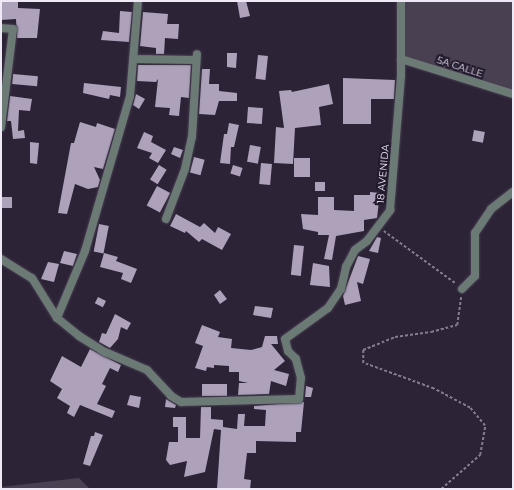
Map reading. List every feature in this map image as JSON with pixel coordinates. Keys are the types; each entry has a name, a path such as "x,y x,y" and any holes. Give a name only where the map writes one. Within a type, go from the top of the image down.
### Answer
{"street":[{"path":"57,318 85,251 108,178 130,96 138,1"},
{"name":"18 AVENIDA","path":"57,318 105,352 147,370 167,392 181,402 299,399 302,378 296,359 288,351 285,339 328,308 340,289 346,267 355,250 379,227 390,210 401,59 401,1"},
{"path":"1,28 13,29 1,127"},
{"path":"133,59 196,57 192,137 185,169 166,219"},
{"name":"5A CALLE","path":"401,59 513,94"},
{"path":"462,289 475,276 475,233 491,209 513,192"},
{"path":"1,259 32,278 57,318"}],"path":[{"path":"379,227 462,289 457,325 431,332 395,337 363,350 363,363 434,389 470,408 485,426 480,455 441,489"}],"shaded area":[{"path":"403,1 513,1 513,94 401,59"},
{"path":"79,478 90,489 1,489 1,487"}],"building":[{"path":"1,1 18,1 18,8 40,9 37,38 17,38 16,19 1,20"},
{"path":"237,1 246,1 250,16 240,18"},
{"path":"120,11 132,12 129,42 101,40 103,31 119,33"},
{"path":"143,12 168,14 167,24 179,24 178,39 165,38 164,54 156,54 156,48 140,46"},
{"path":"227,53 237,53 236,68 227,67"},
{"path":"258,55 268,56 265,80 255,79"},
{"path":"138,65 191,65 189,98 181,97 179,116 169,115 170,108 155,107 158,79 156,82 137,81"},
{"path":"202,69 210,69 209,84 219,84 219,91 237,93 237,101 219,101 215,115 199,114"},
{"path":"13,74 38,76 37,86 12,84"},
{"path":"343,78 395,80 394,99 371,99 371,124 343,124"},
{"path":"84,83 121,87 120,97 110,95 109,99 83,93"},
{"path":"329,84 333,104 319,107 321,125 295,128 293,164 274,163 276,127 284,128 279,91 291,90 292,92"},
{"path":"136,94 145,99 139,109 133,105"},
{"path":"10,96 32,99 30,111 19,110 18,131 24,130 25,138 13,139 11,121 7,121"},
{"path":"248,107 263,108 262,124 247,123"},
{"path":"80,122 96,127 97,123 115,129 103,169 94,167 100,180 98,187 88,189 75,184 67,214 58,213 71,143 74,143"},
{"path":"229,123 239,125 234,147 231,147 230,164 220,163 224,134 227,134"},
{"path":"474,130 485,132 483,143 472,141"},
{"path":"144,132 153,136 151,142 166,150 158,163 149,158 152,153 137,148"},
{"path":"30,142 39,143 37,164 30,163"},
{"path":"250,145 261,147 258,164 247,162"},
{"path":"174,147 183,150 180,158 171,154"},
{"path":"194,157 205,160 200,175 190,172"},
{"path":"294,158 310,158 310,177 294,177"},
{"path":"261,163 272,164 270,185 259,184"},
{"path":"159,165 167,170 158,184 150,179"},
{"path":"233,165 243,168 240,177 230,174"},
{"path":"315,182 325,182 325,191 315,191"},
{"path":"157,186 170,193 160,212 147,205"},
{"path":"370,192 380,193 377,218 364,220 364,231 336,236 332,260 324,259 329,235 318,235 318,232 303,229 301,214 318,215 318,197 334,197 334,210 354,211 354,195 370,195"},
{"path":"1,197 12,197 12,208 1,208"},
{"path":"176,214 200,227 204,223 215,233 218,227 231,234 222,250 202,239 199,242 186,231 185,233 170,226"},
{"path":"99,224 109,226 103,253 94,251"},
{"path":"377,237 381,238 378,253 369,251"},
{"path":"294,245 304,246 301,276 291,275"},
{"path":"64,251 77,254 73,266 60,263"},
{"path":"104,253 118,257 116,261 137,269 131,283 121,279 123,273 100,267"},
{"path":"358,256 370,259 363,284 357,282 361,301 345,305 343,296"},
{"path":"48,262 59,264 54,282 41,279"},
{"path":"313,263 329,266 330,287 310,285"},
{"path":"220,290 227,299 220,304 214,295"},
{"path":"98,297 106,301 103,307 95,303"},
{"path":"255,306 273,308 271,318 253,315"},
{"path":"115,314 131,323 127,330 121,327 118,339 110,348 99,342 102,333 106,334"},
{"path":"202,325 220,332 218,337 232,339 231,348 251,350 262,347 265,336 277,336 278,344 271,344 285,361 274,370 289,374 286,386 271,381 269,394 238,395 239,383 248,383 239,381 239,372 229,372 229,366 214,365 214,368 207,367 206,371 195,368 203,346 195,343"},
{"path":"90,349 121,365 118,372 110,368 102,384 106,386 97,404 115,411 112,418 80,405 74,417 67,413 70,406 57,398 62,389 50,381 62,356 81,367"},
{"path":"202,384 227,384 227,396 202,396"},
{"path":"306,386 313,388 311,397 305,397"},
{"path":"130,395 141,397 139,408 127,405"},
{"path":"166,399 176,405 175,408 165,407"},
{"path":"304,402 301,432 296,432 296,442 256,441 256,453 247,453 244,479 251,480 250,489 217,489 221,430 214,429 205,472 184,477 187,461 170,465 166,460 169,442 178,442 178,427 173,427 173,417 186,417 186,438 200,438 201,407 211,407 211,419 223,420 223,427 237,429 238,414 245,414 244,426 265,426 266,410 254,409 254,406"},
{"path":"95,432 103,435 90,466 83,464 91,436 94,436"}]}
